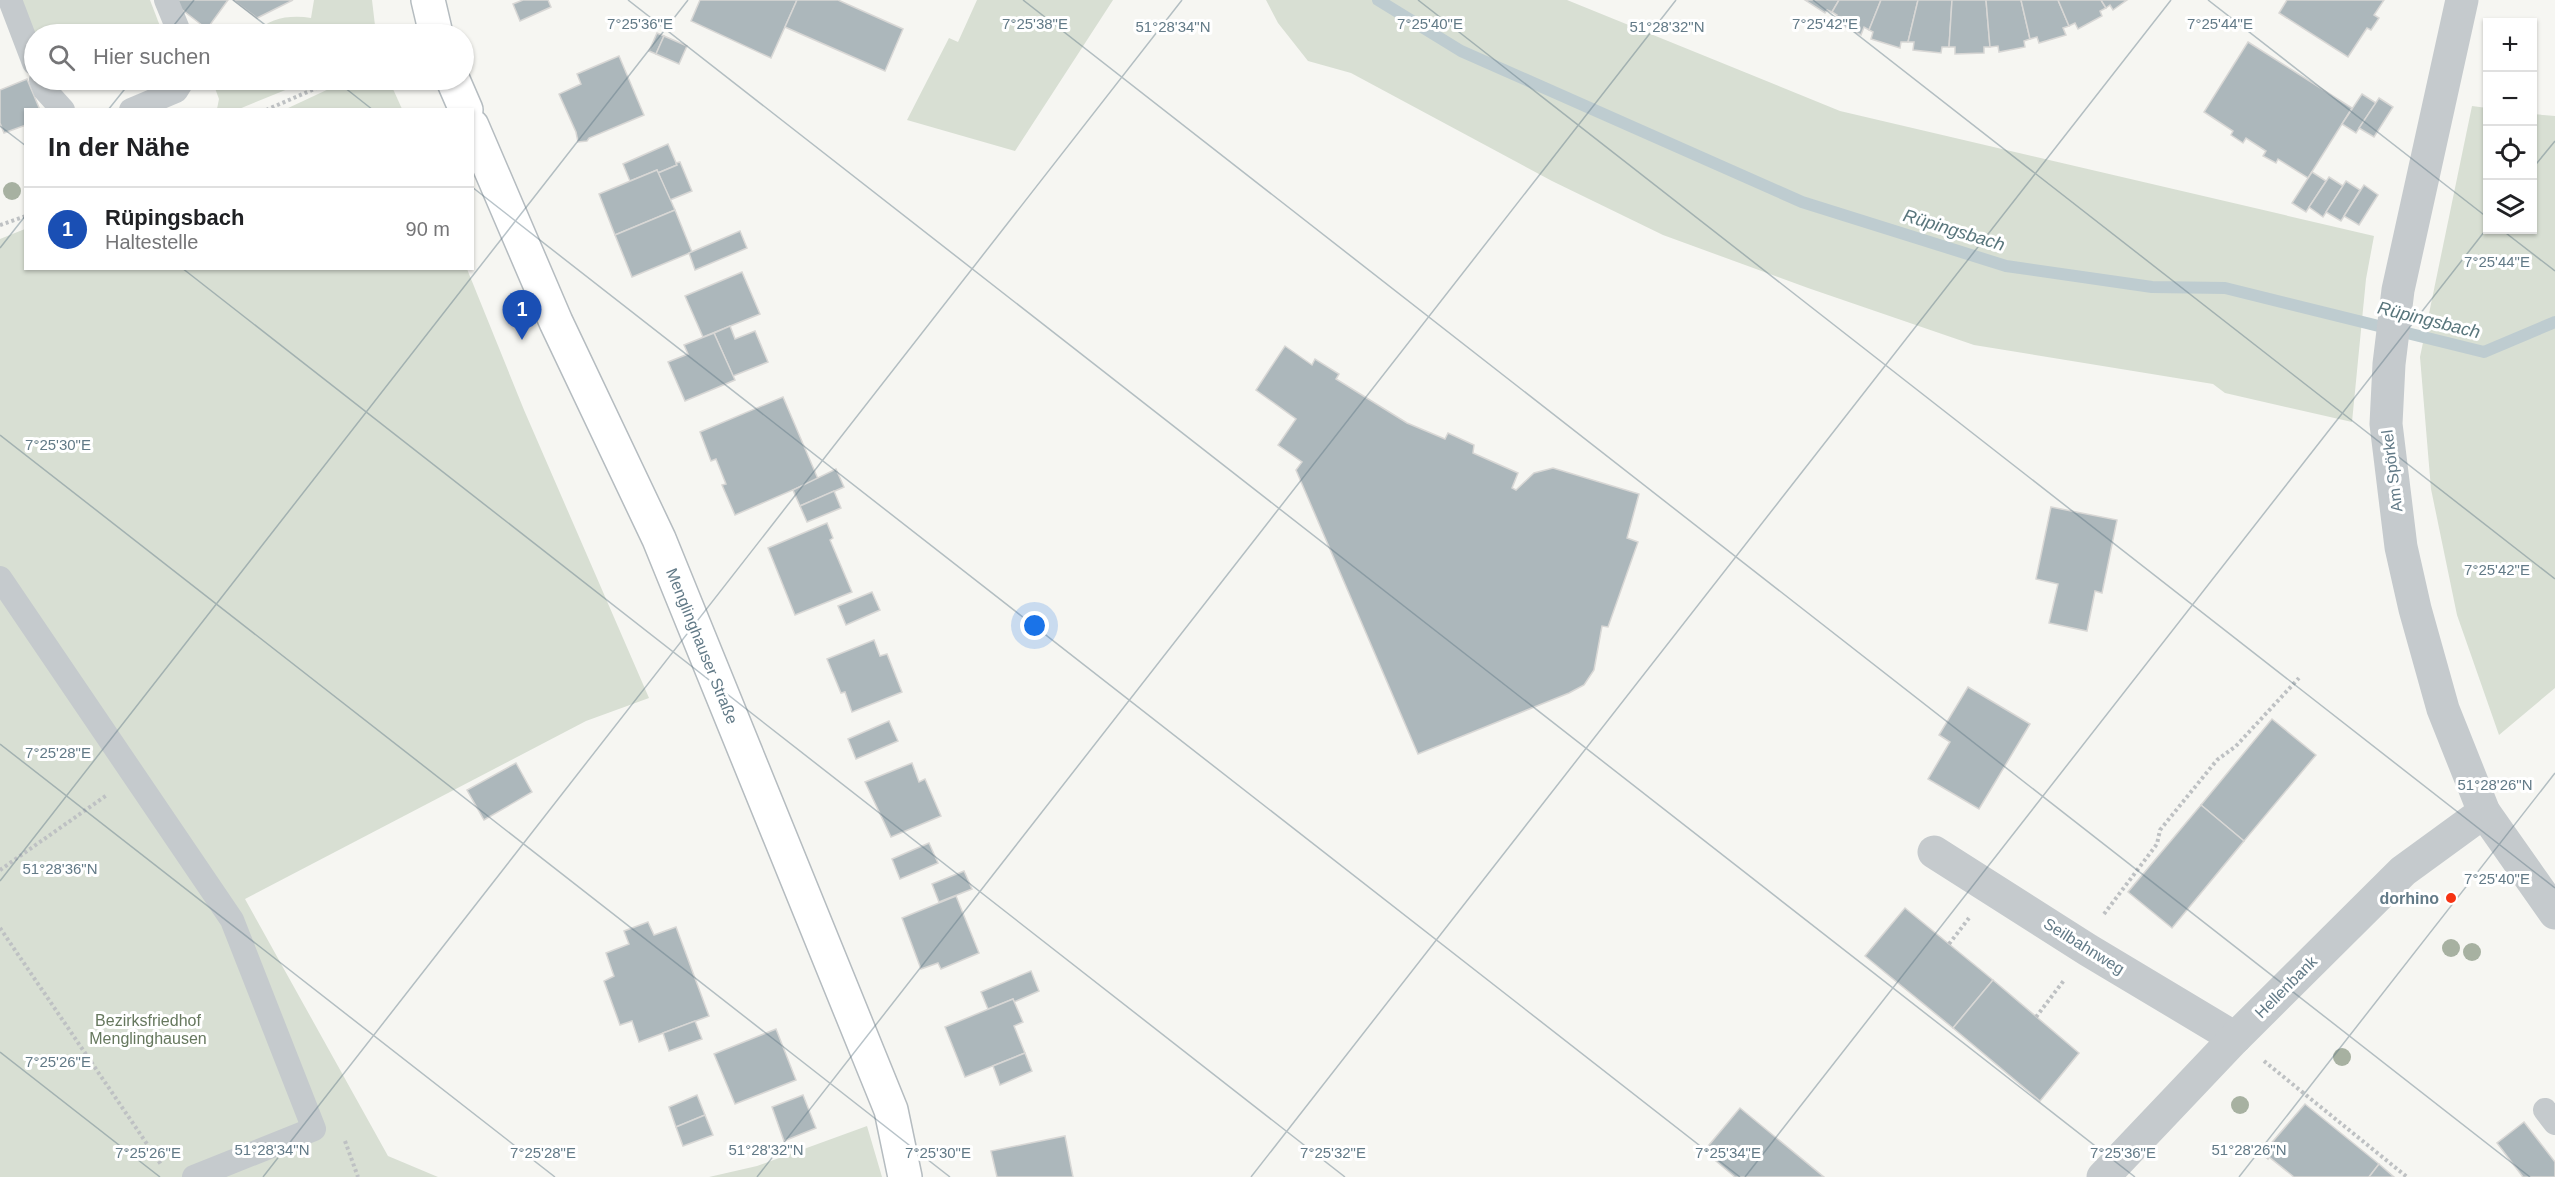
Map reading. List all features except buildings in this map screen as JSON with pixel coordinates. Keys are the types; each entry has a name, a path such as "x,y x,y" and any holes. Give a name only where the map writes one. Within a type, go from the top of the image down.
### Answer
{"street":[{"path":"428,0 434,24"},
{"name":"Am Spörkel","path":"2462,0 2398,290 2389,364 2386,424 2401,547 2415,609 2443,709 2484,812 2555,913"},
{"path":"457,90 465,108"},
{"name":"Menglinghauser Straße","path":"474,131 556,322 659,539 891,1110 905,1177"},
{"name":"Hellenbank","path":"2103,1177 2235,1038 2403,871 2484,812"},
{"name":"Seilbahnweg","path":"1934,852 2084,948 2235,1038"}],"lane":[{"path":"10,0 24,37"},
{"path":"166,0 176,24"},
{"path":"45,90 61,108"},
{"path":"136,108 177,90"},
{"path":"0,578 232,920 314,1129 194,1177"}],"path":[{"path":"271,108 312,90"},
{"path":"0,225 24,217"},
{"path":"2036,1017 2157,844 2160,830 2217,760 2236,746 2299,678"},
{"path":"0,870 134,776"},
{"path":"0,928 163,1167"},
{"path":"2235,1038 2407,1177"}],"green space":[{"path":"21,0 150,0 159,24 30,24"},
{"path":"314,0 372,0 375,24 267,24 281,18 311,18"},
{"path":"977,0 1113,0 1015,151 907,120 949,38 958,42"},
{"path":"1266,0 1567,0 1840,111 2374,236 2366,279 2352,422 2225,393 2213,384 1974,345 1663,235 1552,181 1351,73 1308,61 1278,23"},
{"path":"216,90 286,90 241,108 217,108 219,99"},
{"path":"327,90 393,90 402,108 288,108"},
{"path":"2472,106 2483,107 2483,234 2537,234 2537,114 2555,116 2555,688 2499,735 2457,615 2431,489 2420,357"},
{"name":"Bezirksfriedhof Menglinghausen","path":"24,229 24,270 467,270 524,410 649,698 586,721 245,899 388,1156 438,1177 0,1177 0,239"},
{"path":"867,1126 882,1177 709,1177 757,1166"}],"waterway":[{"name":"Rüpingsbach","path":"1378,0 1461,51 1802,202 2006,266 2152,287 2225,288 2484,352 2555,322"}],"place":[{"name":"Rüpingsbach","path":"522,340"},
{"name":"dorhino","path":"2451,898"}]}
